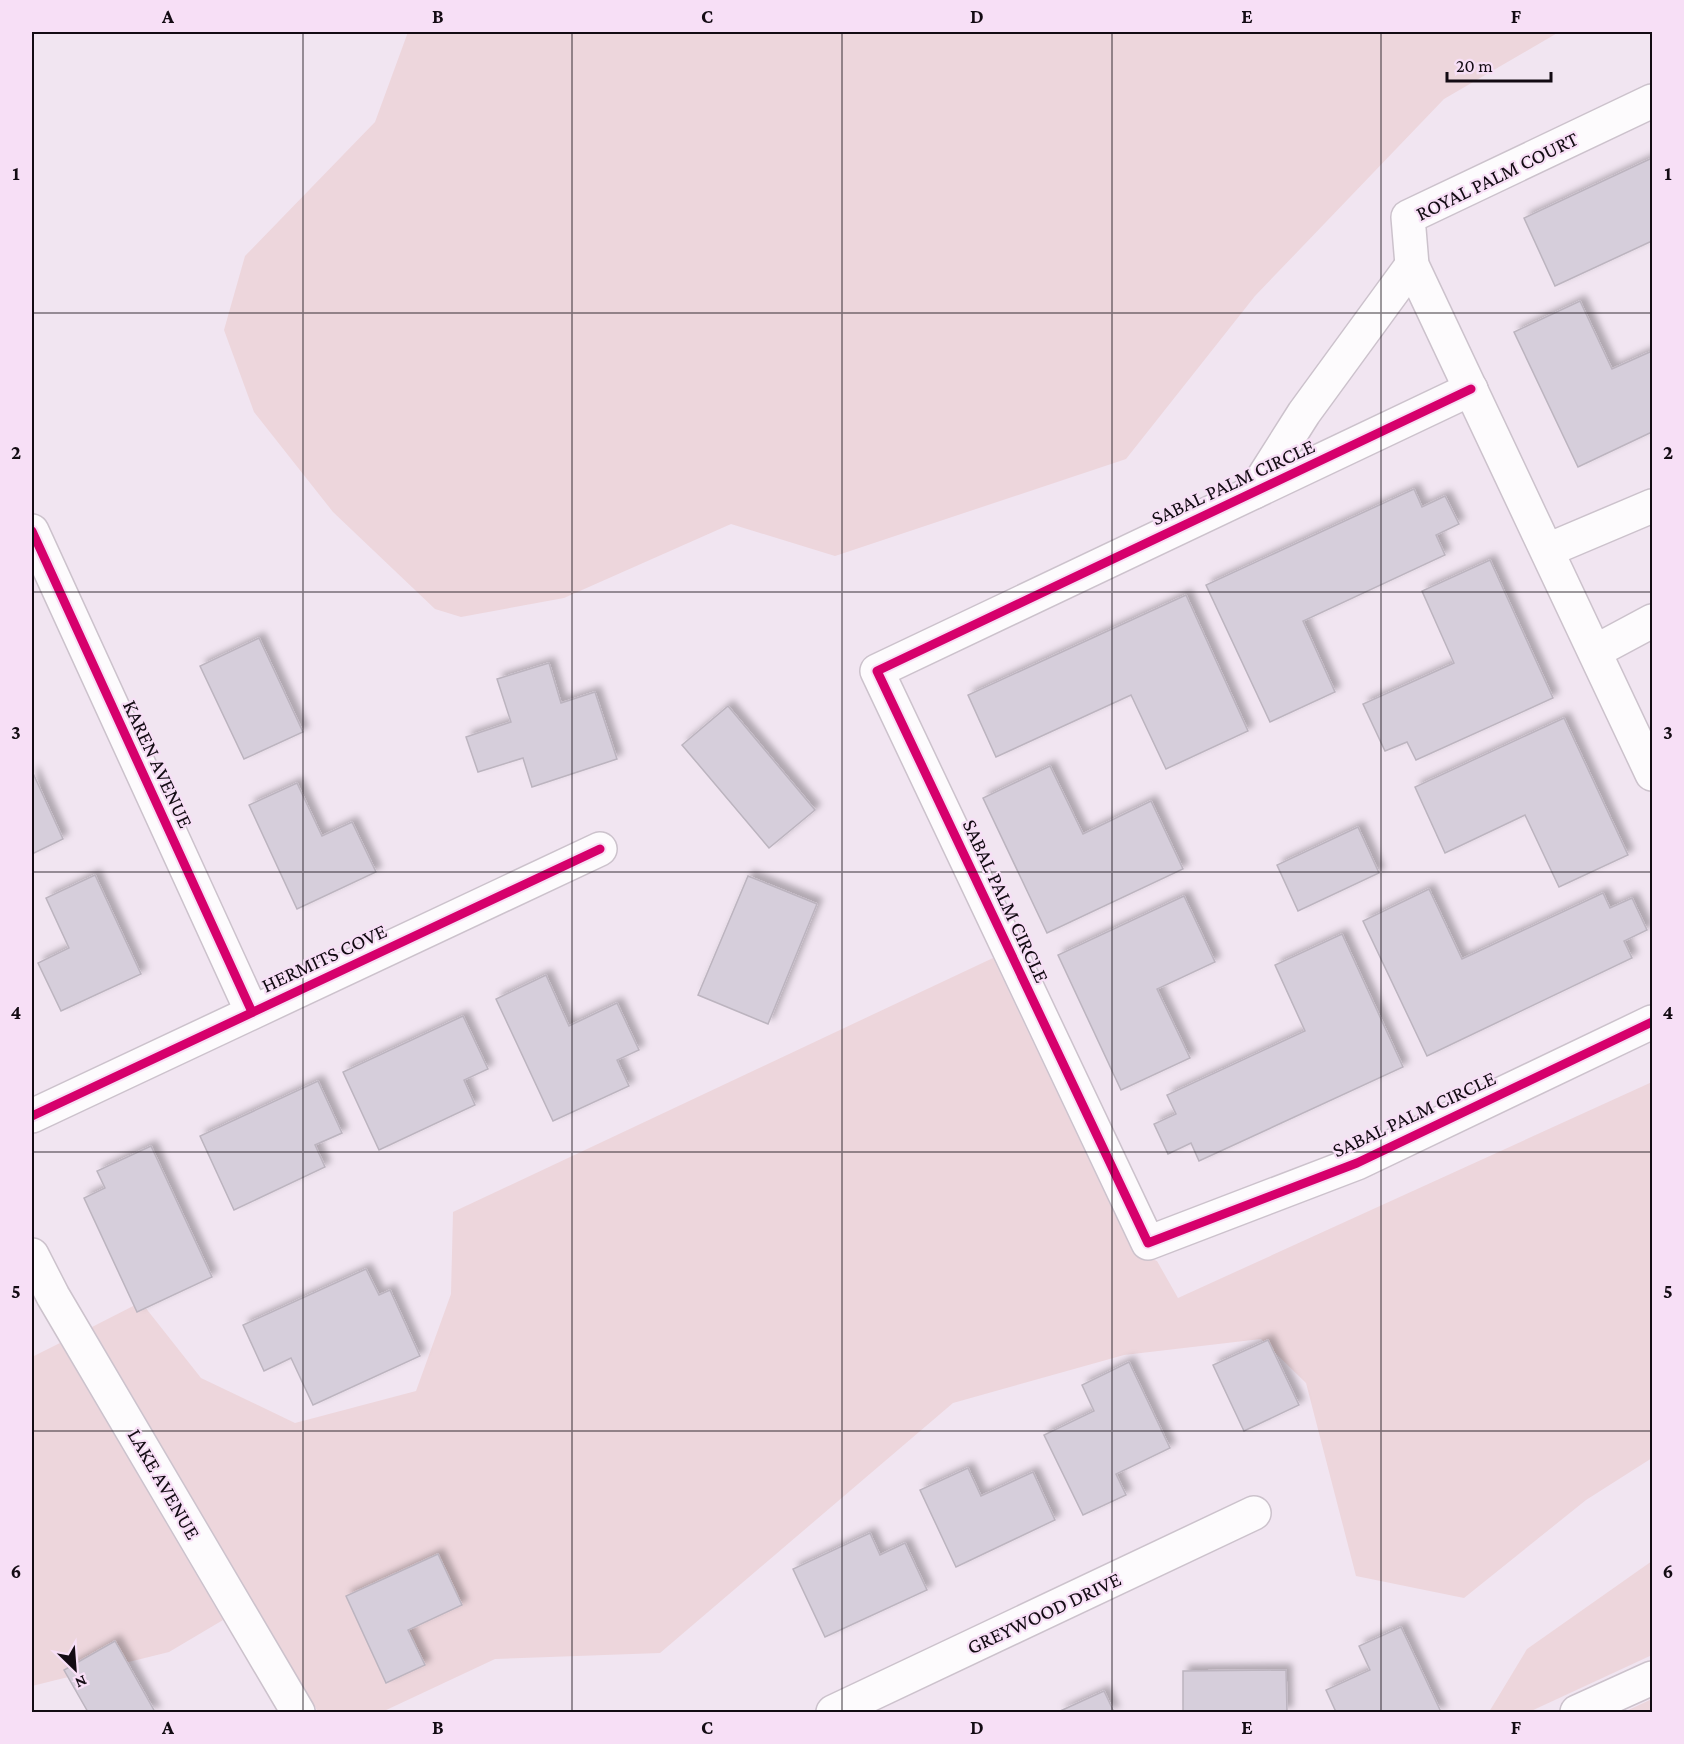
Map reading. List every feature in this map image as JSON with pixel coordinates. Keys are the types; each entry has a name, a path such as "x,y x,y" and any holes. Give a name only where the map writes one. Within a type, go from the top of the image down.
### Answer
{"street":[{"name":"ROYAL PALM COURT","path":"1471,389 1412,265 1408,217 1653,101"},
{"path":"1254,492 1304,413 1412,265"},
{"path":"1471,389 1653,774"},
{"name":"SABAL PALM CIRCLE","path":"1471,389 877,671 1148,1243 1357,1163 1653,1022"},
{"path":"1548,550 1653,507"},
{"name":"KAREN AVENUE","path":"32,531 252,1012"},
{"path":"1596,651 1653,621"},
{"name":"HERMITS COVE","path":"32,1116 600,849"},
{"name":"LAKE AVENUE","path":"32,1255 53,1296 298,1713"},
{"name":"GREYWOOD DRIVE","path":"833,1713 1254,1514"},
{"path":"1577,1713 1653,1678"}],"shaded area":[{"path":"408,32 1559,32 1444,99 1255,296 1126,459 835,556 731,524 564,598 461,617 435,609 333,512 254,412 224,330 245,256 375,122"},
{"path":"993,958 1132,1251 1157,1261 1178,1298 1652,1082 1652,1458 1586,1500 1464,1598 1356,1576 1306,1383 1261,1339 1124,1355 953,1403 660,1653 495,1659 382,1712 318,1712 92,1327 141,1302 201,1378 295,1423 416,1391 451,1294 453,1212"},
{"path":"60,1343 223,1620 169,1652 32,1686 32,1357"},
{"path":"1652,1561 1652,1655 1529,1712 1489,1712 1527,1649"},
{"path":"1652,1699 1652,1712 1624,1712"}],"building":[{"path":"1652,158 1652,241 1555,286 1524,218"},
{"path":"1580,301 1612,369 1652,351 1652,432 1578,467 1514,332"},
{"path":"1414,489 1422,507 1445,496 1459,524 1436,535 1445,555 1303,621 1335,692 1270,722 1206,585"},
{"path":"1490,560 1553,698 1416,760 1407,742 1385,751 1363,704 1454,663 1422,591"},
{"path":"1186,595 1248,731 1166,769 1131,695 996,757 968,695"},
{"path":"259,638 303,732 244,759 200,666"},
{"path":"549,663 561,703 595,692 617,759 532,787 523,758 478,772 466,737 511,722 497,679"},
{"path":"728,706 815,810 769,848 682,745"},
{"path":"1564,718 1628,855 1559,887 1525,815 1445,853 1415,787"},
{"path":"1050,766 1083,834 1151,801 1183,869 1047,933 983,798"},
{"path":"32,771 63,839 32,854"},
{"path":"297,783 322,836 352,822 376,872 297,909 249,805"},
{"path":"1358,827 1379,873 1298,911 1277,865"},
{"path":"95,875 141,974 61,1011 38,963 69,948 46,898"},
{"path":"748,876 817,904 768,1024 698,995"},
{"path":"1429,889 1462,959 1603,893 1610,908 1632,898 1647,930 1624,941 1632,958 1427,1056 1363,921"},
{"path":"1184,896 1215,962 1157,989 1190,1058 1121,1090 1058,955"},
{"path":"1342,934 1403,1067 1199,1161 1191,1143 1168,1154 1154,1124 1176,1114 1167,1095 1305,1031 1275,965"},
{"path":"546,975 569,1026 617,1003 639,1050 617,1060 629,1086 553,1121 496,999"},
{"path":"463,1016 488,1069 464,1080 475,1105 379,1150 343,1072"},
{"path":"318,1081 342,1133 315,1145 325,1167 234,1210 200,1136"},
{"path":"151,1146 212,1277 137,1312 84,1198 105,1188 97,1171"},
{"path":"366,1269 379,1295 390,1290 420,1356 313,1405 291,1358 264,1371 243,1325"},
{"path":"1268,1340 1299,1405 1244,1431 1213,1365"},
{"path":"1129,1362 1170,1448 1116,1474 1126,1495 1083,1515 1044,1435 1094,1411 1082,1385"},
{"path":"968,1468 981,1496 1033,1472 1055,1520 956,1567 920,1490"},
{"path":"870,1533 880,1555 905,1543 927,1590 825,1637 793,1569"},
{"path":"438,1554 462,1605 408,1630 425,1665 386,1683 346,1596"},
{"path":"1401,1627 1441,1712 1336,1712 1326,1690 1370,1670 1359,1646"},
{"path":"115,1641 155,1712 88,1712 64,1670"},
{"path":"1286,1670 1287,1712 1183,1712 1183,1671"},
{"path":"1104,1691 1114,1712 1058,1712"}],"cycle path":[{"path":"1471,389 877,671 1148,1243 1357,1163 1652,1022"},
{"path":"32,531 252,1012"},
{"path":"32,1116 600,849"}]}
